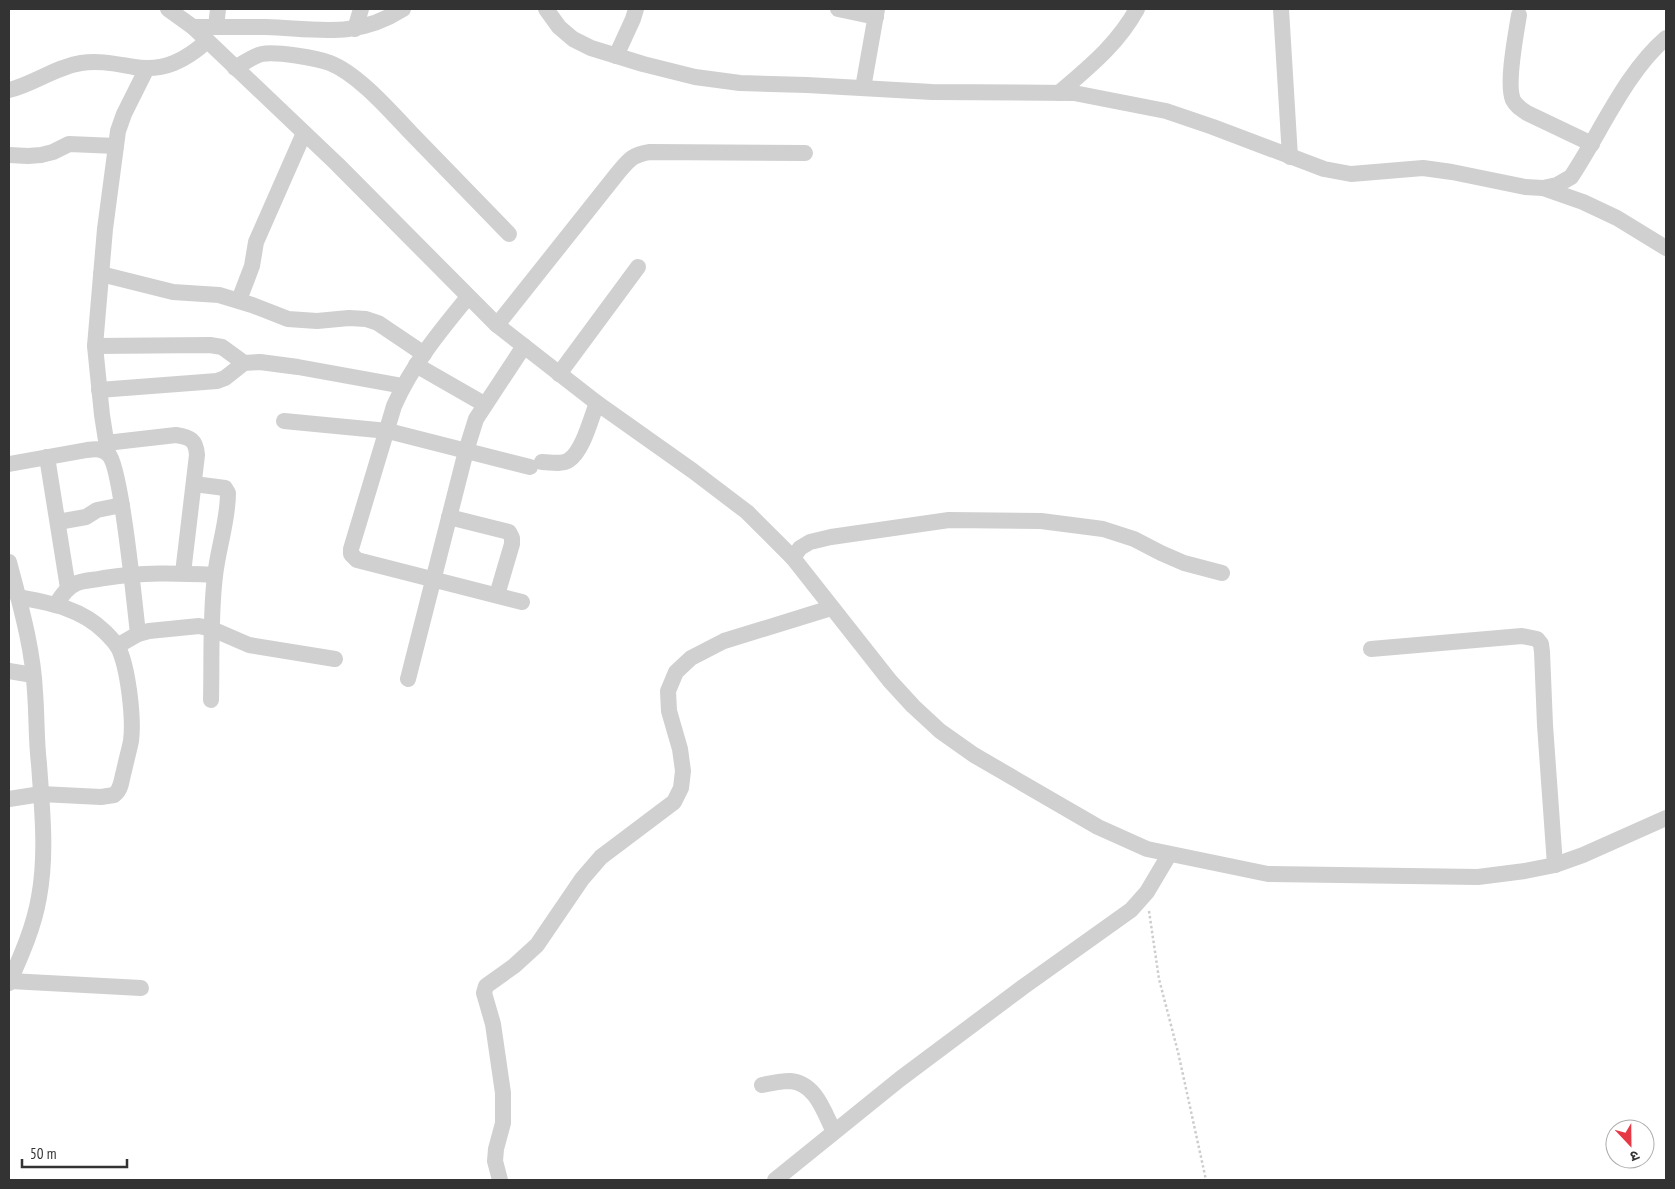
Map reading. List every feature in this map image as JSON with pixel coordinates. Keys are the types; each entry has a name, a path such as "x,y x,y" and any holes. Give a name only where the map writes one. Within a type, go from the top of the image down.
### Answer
{"street":[{"path":"168,9 193,27 212,34 266,27 321,30 355,29 388,19 403,9"},
{"path":"9,90 60,69 80,63 99,62 147,68 166,67 179,62 192,55 212,34 218,9"},
{"path":"355,29 361,9"},
{"path":"546,9 559,27 573,39 591,48 643,64 704,78 740,83 932,92 1058,93 1082,95 1166,111 1324,169 1351,174 1424,168 1525,187 1542,188 1557,185 1571,177 1635,72 1651,51 1666,38"},
{"path":"616,56 636,9"},
{"path":"838,9 877,13 863,88"},
{"path":"1058,93 1107,50 1121,35 1137,9"},
{"path":"1282,9 1290,157"},
{"path":"1518,15 1511,82 1513,99 1527,114 1592,144"},
{"path":"212,34 235,68 337,164 498,325 598,404 746,512 793,558 890,681 940,731 974,755 1098,828 1147,850 1268,874 1298,876 1478,877 1555,865 1583,855 1666,818"},
{"path":"235,68 254,57 269,53 294,55 329,62 339,67 390,111 509,234"},
{"path":"138,634 122,505 112,459 107,448 95,346 105,229 116,146 124,114 147,68"},
{"path":"239,300 252,266 256,242 304,133"},
{"path":"9,155 41,155 69,144 116,146"},
{"path":"498,325 616,174 637,154 650,152 805,153"},
{"path":"1542,188 1583,202 1617,218 1666,248"},
{"path":"559,374 638,267"},
{"path":"101,274 173,292 206,293 239,300 288,319 317,321 349,318 366,319 378,323 420,360 484,404"},
{"path":"468,297 420,360 403,386 394,406 351,554 357,560 522,602"},
{"path":"95,346 210,345 222,347 244,363"},
{"path":"408,679 466,451 476,419 484,404 524,346"},
{"path":"99,390 217,381 225,378 244,363 260,362 298,366 403,386"},
{"path":"284,421 388,431 466,451 536,464 559,463 569,460 578,451 598,404"},
{"path":"9,464 176,435 186,436 193,440 196,446 194,484 183,573"},
{"path":"47,457 68,588"},
{"path":"194,484 225,488 228,493 225,523 215,575 211,700"},
{"path":"58,522 90,516 97,510 122,505"},
{"path":"449,517 509,532 512,544 497,595"},
{"path":"793,558 800,548 810,542 831,537 949,520 1041,521 1103,529 1134,539 1184,562 1222,573"},
{"path":"9,562 18,597 33,675 42,794 43,869 39,899 29,932 9,982 141,988"},
{"path":"56,604 68,588 89,581 131,574 183,573 215,575"},
{"path":"9,799 42,794 109,797 118,792 121,787 132,727 123,662 117,646 106,633 92,620 75,611 56,604 18,597"},
{"path":"500,1180 495,1161 496,1149 504,1123 503,1093 492,1024 484,993 486,986 514,966 537,945 582,879 601,857 674,802 681,788 683,771 680,750 668,711 668,691 676,672 691,658 724,641 831,608"},
{"path":"117,646 138,634 186,627 212,629 249,645 335,659"},
{"path":"1371,649 1522,636 1537,639 1541,644 1542,652 1555,865"},
{"path":"9,672 33,675"},
{"path":"776,1180 900,1079 1023,987 1131,910 1147,892 1169,855"},
{"path":"762,1085 788,1081 802,1083 810,1088 834,1132"}],"path":[{"path":"1147,892 1159,979 1178,1052 1206,1180"}]}
